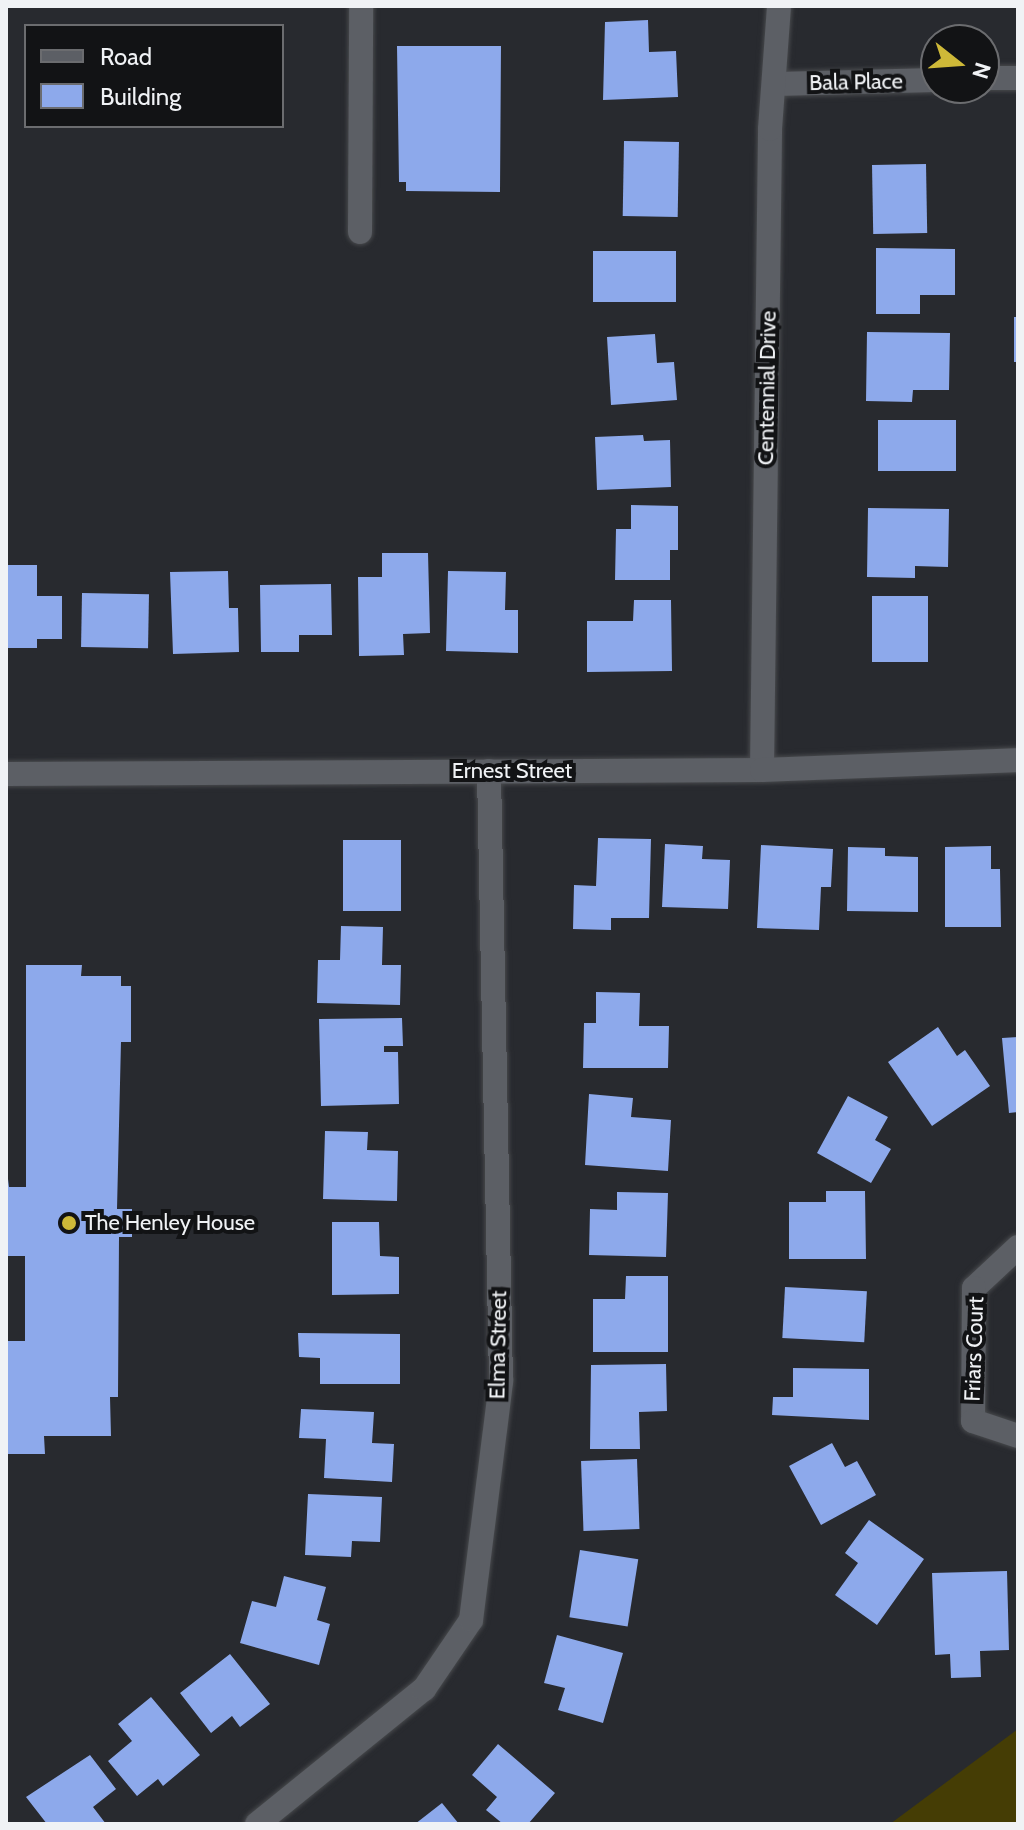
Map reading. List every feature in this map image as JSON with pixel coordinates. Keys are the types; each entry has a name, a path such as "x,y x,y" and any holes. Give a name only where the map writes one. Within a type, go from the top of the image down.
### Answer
{"street":[{"path":"360,232 361,6"},
{"name":"Centennial Drive","path":"762,770 770,129 776,84 779,6"},
{"name":"Bala Place","path":"776,84 920,80"},
{"name":"Ernest Street","path":"6,774 762,770 1018,760"},
{"name":"Elma Street","path":"257,1824 424,1689 471,1620 501,1381 489,771"},
{"name":"Friars Court","path":"1018,1247 974,1288 973,1406 973,1421 1018,1436"}],"shaded area":[{"path":"1018,1729 1018,1824 890,1824"}],"building":[{"path":"648,20 649,52 676,51 678,97 603,100 605,22"},
{"path":"397,46 501,46 500,192 406,191 406,182 399,182"},
{"path":"624,141 679,142 678,217 623,216"},
{"path":"926,164 927,233 873,234 872,165"},
{"path":"876,248 955,249 955,295 920,295 920,314 876,314"},
{"path":"593,251 676,251 676,302 593,302"},
{"path":"1014,317 1018,317 1018,362 1014,362"},
{"path":"867,332 950,333 949,390 913,390 912,402 866,401"},
{"path":"655,334 657,363 674,362 677,400 611,405 607,337"},
{"path":"878,420 956,420 956,471 878,471"},
{"path":"643,435 644,441 670,440 671,487 597,490 595,437"},
{"path":"631,505 678,506 678,550 670,550 670,580 615,580 616,529 631,529"},
{"path":"868,508 949,509 948,567 915,566 915,578 867,577"},
{"path":"382,553 428,553 430,633 403,634 404,655 359,656 358,577 382,577"},
{"path":"6,565 37,565 37,596 62,596 62,639 37,639 37,648 6,648"},
{"path":"228,571 229,608 238,608 239,652 173,654 170,572"},
{"path":"448,571 506,572 505,610 518,610 518,653 446,651"},
{"path":"331,584 332,635 299,635 299,652 261,652 260,585"},
{"path":"82,593 149,594 148,648 81,647"},
{"path":"872,596 928,596 928,662 872,662"},
{"path":"634,600 671,600 672,671 587,672 587,621 633,621"},
{"path":"598,838 651,839 649,918 611,918 611,930 573,929 574,885 596,886"},
{"path":"343,840 401,840 401,911 343,911"},
{"path":"665,844 703,846 702,859 730,860 728,909 662,907"},
{"path":"761,845 833,849 831,887 821,887 819,930 757,928"},
{"path":"991,846 991,869 1000,869 1001,927 945,927 945,847"},
{"path":"848,847 885,848 885,856 918,857 918,912 847,911"},
{"path":"341,926 383,927 382,965 401,965 400,1005 317,1003 318,960 340,960"},
{"name":"The Henley House","path":"26,965 82,965 81,976 121,976 121,986 131,986 131,1042 121,1042 117,1209 132,1209 132,1237 119,1237 118,1397 110,1397 111,1436 44,1436 45,1454 6,1454 6,1341 25,1341 25,1256 6,1256 6,1163 9,1187 26,1187"},
{"path":"596,992 640,993 639,1026 669,1026 668,1068 583,1068 584,1023 596,1023"},
{"path":"402,1018 403,1046 384,1046 384,1052 398,1052 399,1104 321,1106 319,1019"},
{"path":"938,1027 957,1056 965,1050 990,1086 932,1126 888,1062"},
{"path":"1018,1037 1018,1112 1009,1113 1002,1038"},
{"path":"589,1094 633,1098 631,1117 671,1120 668,1171 585,1165"},
{"path":"848,1096 888,1117 875,1140 891,1149 871,1183 817,1153"},
{"path":"325,1131 368,1132 367,1150 398,1151 397,1201 323,1199"},
{"path":"826,1191 865,1191 866,1259 789,1259 789,1202 826,1202"},
{"path":"617,1192 668,1193 666,1257 589,1255 590,1209 617,1210"},
{"path":"332,1222 379,1222 380,1256 399,1257 399,1294 332,1295"},
{"path":"626,1276 668,1276 668,1352 593,1352 593,1299 625,1299"},
{"path":"785,1287 867,1291 864,1342 782,1338"},
{"path":"298,1333 400,1334 400,1384 320,1384 320,1358 299,1357"},
{"path":"666,1364 667,1411 639,1412 640,1449 590,1449 591,1365"},
{"path":"793,1368 869,1369 869,1420 772,1415 773,1397 793,1397"},
{"path":"301,1409 374,1412 372,1443 394,1444 392,1482 324,1478 326,1439 299,1438"},
{"path":"832,1443 845,1467 857,1461 876,1495 821,1525 789,1466"},
{"path":"637,1459 639,1529 583,1531 581,1461"},
{"path":"308,1494 382,1497 380,1542 352,1541 351,1557 305,1555"},
{"path":"869,1520 924,1559 877,1625 835,1595 858,1563 845,1553"},
{"path":"580,1550 638,1559 628,1626 569,1617"},
{"path":"1007,1571 1009,1650 980,1651 981,1677 951,1678 950,1654 935,1655 932,1573"},
{"path":"284,1576 326,1587 317,1620 330,1624 319,1665 240,1643 252,1601 276,1607"},
{"path":"557,1635 623,1653 603,1723 558,1710 565,1688 544,1683"},
{"path":"230,1654 270,1704 240,1727 232,1716 211,1733 180,1693"},
{"path":"151,1697 200,1755 163,1786 158,1779 137,1796 108,1761 132,1741 118,1724"},
{"path":"498,1744 555,1793 528,1824 503,1824 486,1810 497,1797 472,1775"},
{"path":"90,1755 116,1789 93,1807 106,1824 47,1824 26,1797"},
{"path":"442,1803 459,1824 415,1824"}],"place":[{"name":"The Henley House","path":"69,1223"}]}
